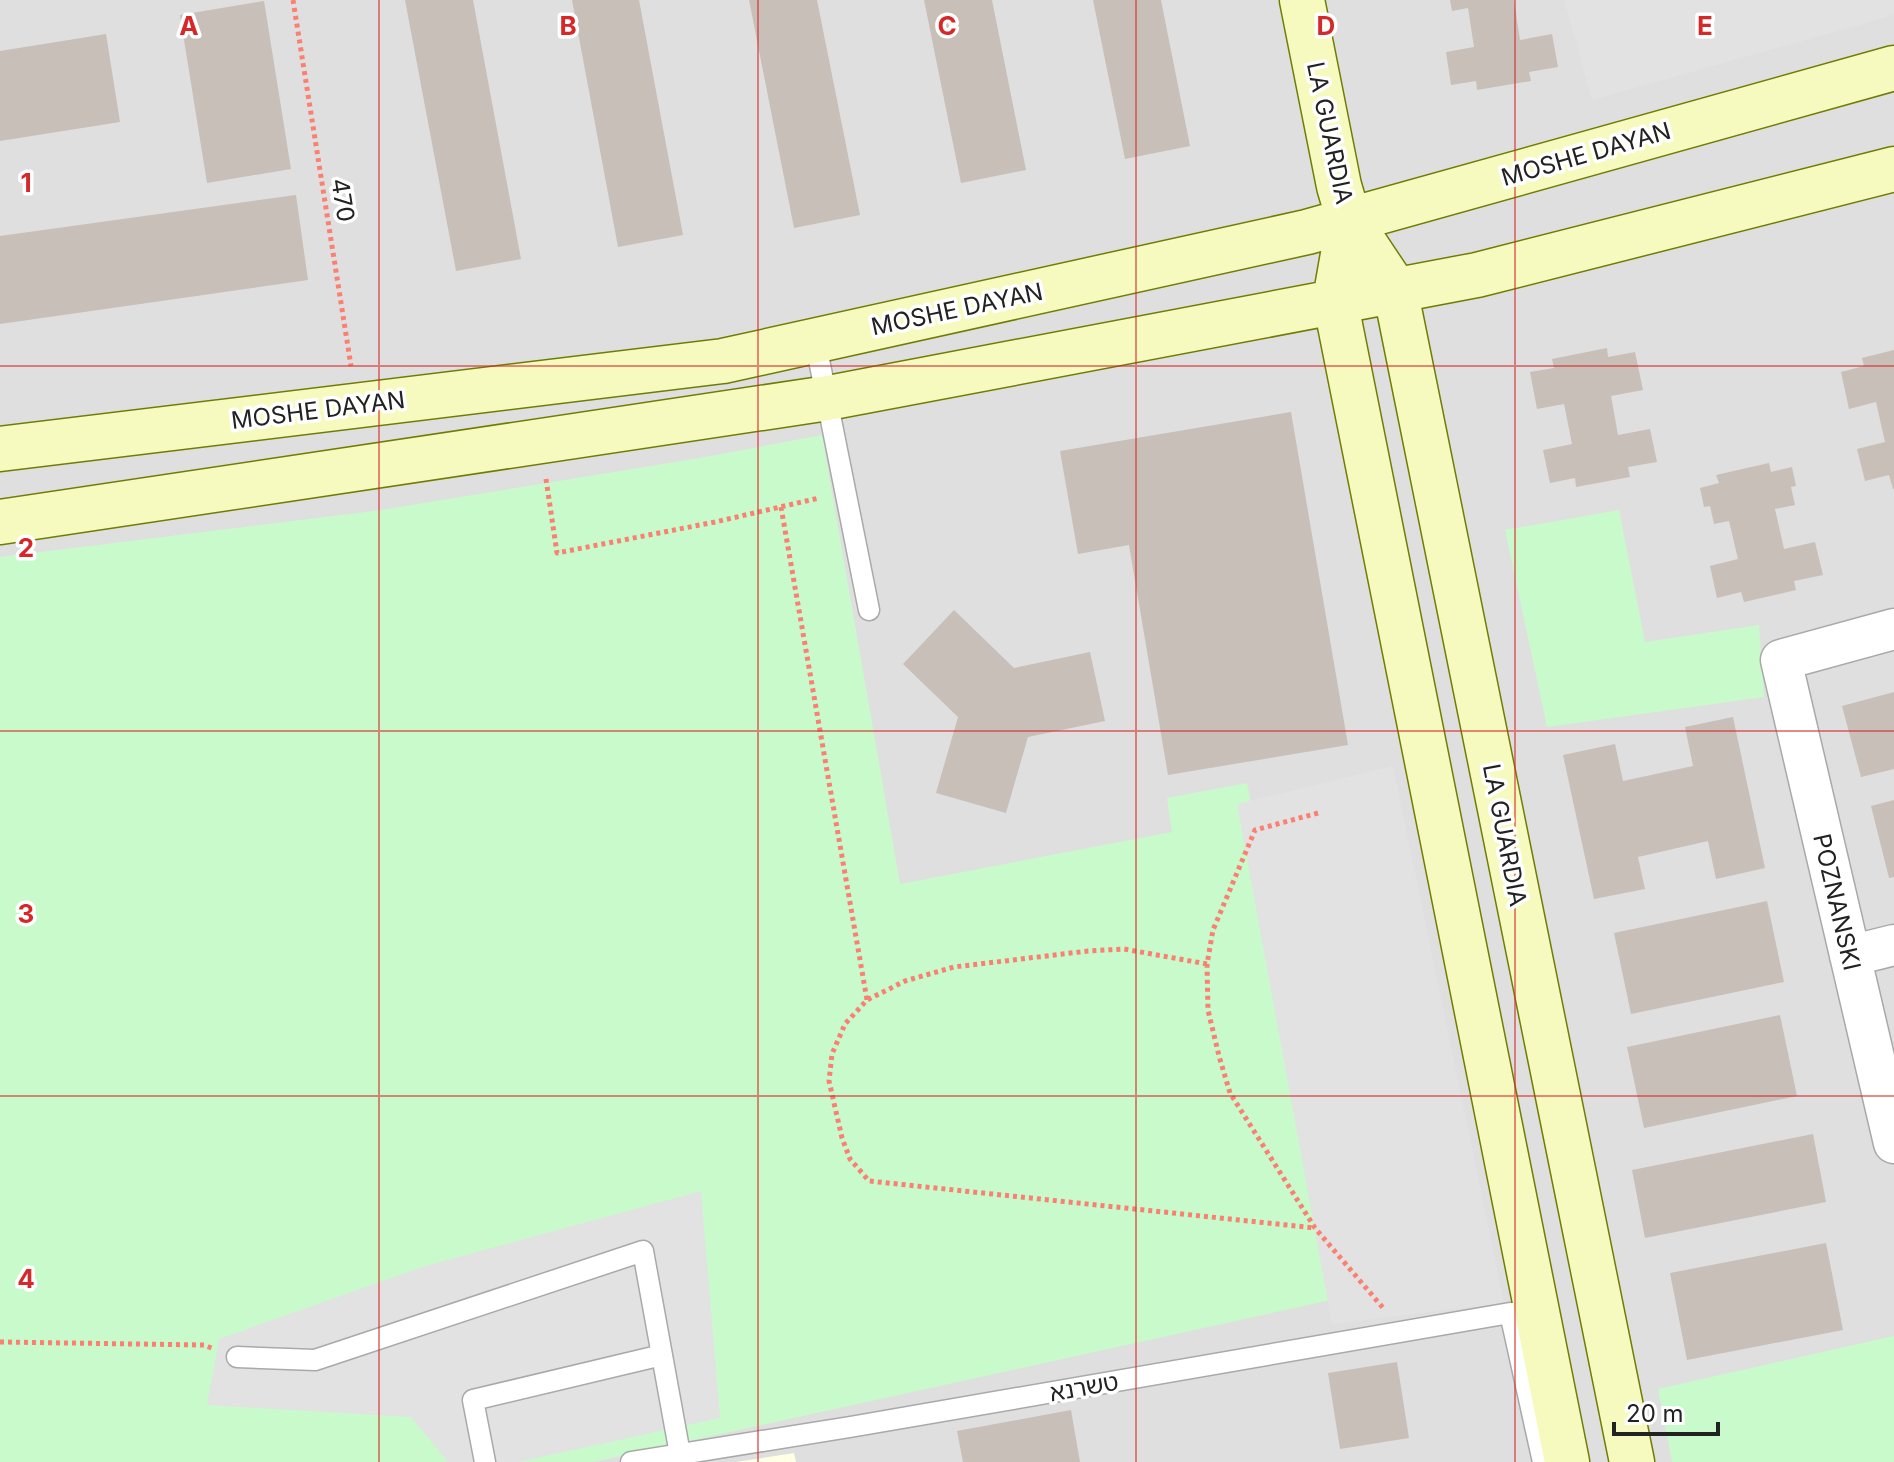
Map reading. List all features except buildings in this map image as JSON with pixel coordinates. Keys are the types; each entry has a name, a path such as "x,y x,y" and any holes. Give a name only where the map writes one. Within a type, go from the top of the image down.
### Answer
{"street":[{"name":"LA GUARDIA","path":"1302,0 1339,186 1349,220 1395,289 1632,1462"},
{"name":"MOSHE DAYAN","path":"0,449 723,361 1307,232 1894,68"},
{"path":"0,522 828,398 1477,275 1894,169"},
{"name":"LA GUARDIA","path":"1349,220 1335,300 1522,1313 1567,1462"},
{"name":"POZNANSKI","path":"1894,629 1781,660 1894,1143"},
{"path":"1850,956 1894,945"}],"lane":[{"path":"815,340 869,610"},
{"path":"237,1357 315,1360 643,1251 680,1454"},
{"path":"1522,1313 1543,1462"},
{"name":"טשרנא","path":"631,1462 1522,1313"},
{"path":"485,1462 473,1400 662,1355"}],"path":[{"name":"470","path":"293,0 357,406"},
{"path":"545,471 557,553 846,491"},
{"path":"781,507 867,1000"},
{"path":"1318,813 1255,830 1213,930 1207,964 1208,1010 1230,1093 1315,1228 1403,1331"},
{"path":"1207,964 1124,949 1088,951 954,967 905,981 867,1000 845,1024 832,1054 829,1081 850,1159 869,1181 1315,1228"},
{"path":"0,1342 204,1345 237,1357"}],"shaded area":[{"path":"0,0 1894,0 1894,1462 0,1462"},
{"path":"1564,0 1894,0 1894,15 1592,100"},
{"path":"1393,766 1504,1303 1332,1324 1237,804"},
{"path":"701,1191 720,1418 518,1462 448,1462 411,1417 207,1405 219,1339 425,1266"},
{"path":"794,1453 796,1462 736,1462"}],"green space":[{"path":"822,435 900,884 1172,832 1167,798 1247,783 1349,1296 594,1462 0,1462 0,557 374,511"},
{"path":"1619,510 1645,642 1759,625 1764,697 1547,727 1505,530"},
{"path":"1894,1336 1894,1462 1672,1462 1658,1389"}]}
